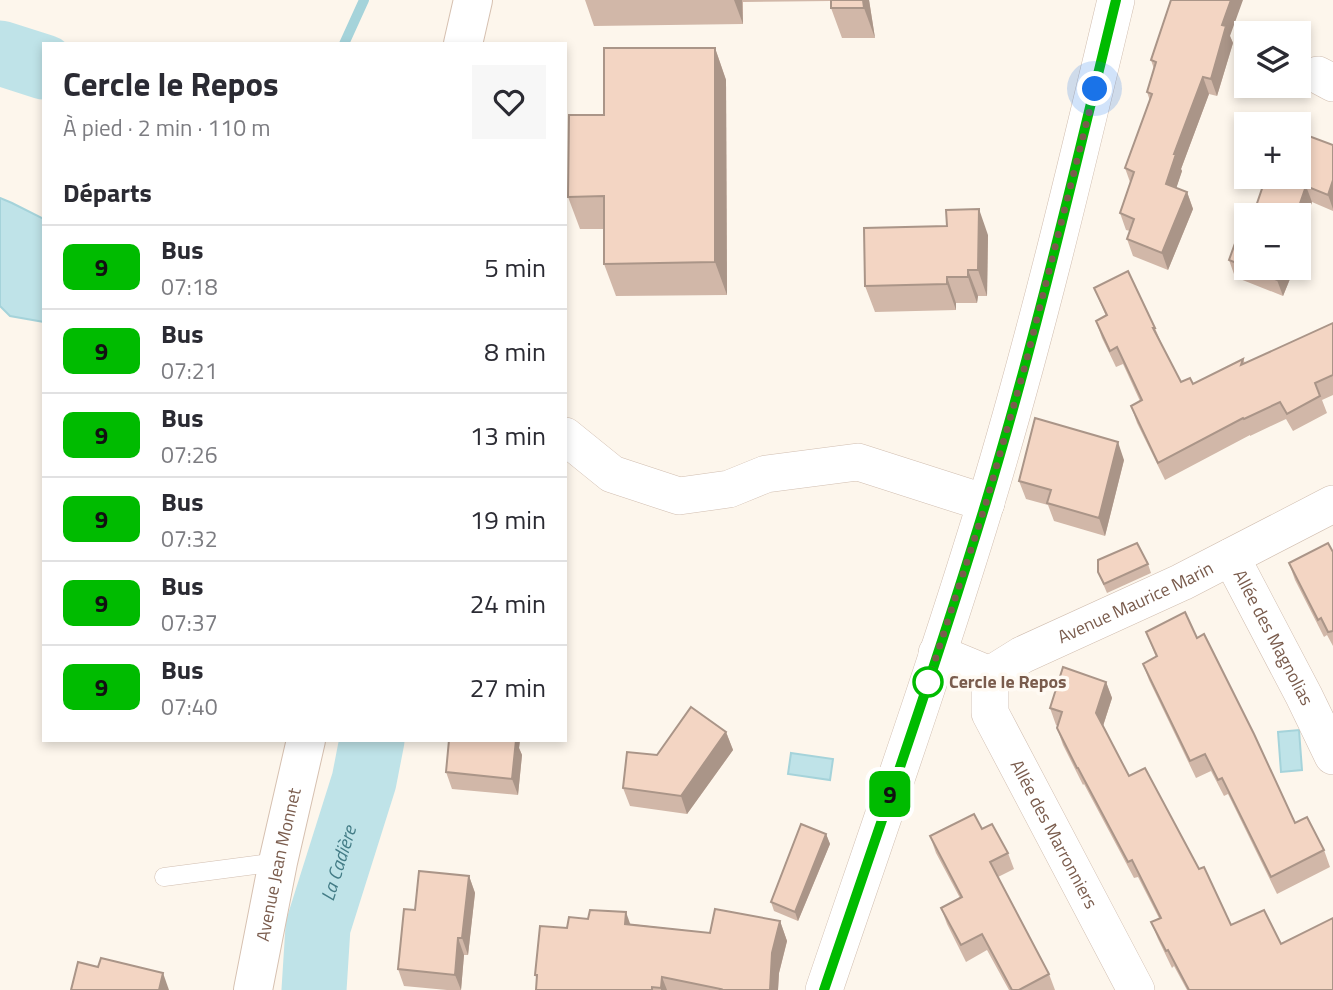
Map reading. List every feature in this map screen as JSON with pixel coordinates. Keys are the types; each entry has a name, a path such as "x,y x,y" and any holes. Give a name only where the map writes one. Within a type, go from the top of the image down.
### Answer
{"street":[{"path":"463,42 473,0"},
{"path":"824,990 986,503 1025,366 1116,0"},
{"path":"567,438 612,474 679,496 729,489 766,474 858,463 986,503"},
{"name":"Avenue Maurice Marin","path":"990,675 1022,655 1182,582 1333,504"},
{"name":"Allée des Magnolias","path":"1231,557 1333,756"},
{"path":"937,653 990,675"},
{"name":"Allée des Marronniers","path":"990,675 990,713 1136,990"},
{"name":"Avenue Jean Monnet","path":"253,990 306,742"}],"lane":[{"path":"164,877 278,862"}],"water":[{"path":"0,198 42,218 42,322 10,316 0,306"},
{"path":"1299,730 1302,770 1281,772 1278,732"},
{"path":"791,753 833,759 830,780 788,774"}],"building":[{"path":"831,0 863,0 864,8 831,8"},
{"path":"1171,0 1231,0 1222,25 1226,26 1211,79 1203,77 1174,154 1166,184 1187,192 1162,253 1127,239 1134,219 1120,213 1134,172 1125,168 1152,94 1147,92 1156,62 1151,60"},
{"path":"604,48 715,48 715,262 604,264 604,196 568,197 569,115 604,115"},
{"path":"1311,137 1333,145 1333,180 1328,195 1311,188"},
{"path":"1262,189 1305,189 1300,203 1257,203"},
{"path":"979,209 978,270 968,270 968,277 947,277 947,284 865,286 864,228 947,226 946,210"},
{"path":"1234,246 1234,262 1229,260"},
{"path":"1128,271 1181,382 1190,378 1193,384 1243,359 1241,365 1333,323 1333,375 1315,383 1320,396 1287,414 1280,402 1243,418 1158,463 1131,406 1142,400 1117,347 1110,351 1096,321 1107,315 1094,288"},
{"path":"1035,418 1118,442 1099,518 1047,503 1051,490 1019,481"},
{"path":"1137,543 1148,564 1104,584 1098,572 1098,560"},
{"path":"1328,543 1333,552 1333,631 1328,632 1321,618 1318,620 1289,563"},
{"path":"1185,612 1197,638 1204,634 1295,823 1307,817 1324,850 1271,877 1222,778 1218,780 1205,754 1190,761 1143,664 1157,656 1146,632"},
{"path":"1063,667 1106,682 1096,713 1129,776 1145,768 1199,869 1204,867 1231,925 1264,910 1281,944 1333,918 1333,990 1189,990 1151,922 1161,918 1132,860 1128,862 1057,728 1062,712 1050,708"},
{"path":"691,707 726,732 681,796 623,788 627,752 657,755"},
{"path":"449,742 516,742 512,779 446,772"},
{"path":"974,814 982,829 992,824 1008,853 990,862 1049,974 1019,990 1012,990 982,934 961,945 941,908 962,897 930,836"},
{"path":"801,824 826,834 795,912 771,902"},
{"path":"419,871 469,876 462,938 458,938 455,975 398,969 404,909 415,910"},
{"path":"715,909 780,921 772,953 770,990 720,990 662,977 661,988 652,987 652,990 536,990 540,926 567,928 569,917 588,919 590,910 626,912 625,924 710,933"},
{"path":"101,958 163,973 159,990 71,990 78,962 98,967"}],"waterway":[{"path":"345,42 364,0"},
{"name":"La Cadière","path":"0,53 42,66"},
{"name":"La Cadière","path":"314,990 318,927 364,781 372,742"}],"bus line":[{"name":"9","path":"824,990 986,503 1025,366 1116,0"}],"place":[{"name":"Cercle le Repos","path":"928,682"}],"route":[{"path":"928,682 986,503 1025,366 1095,89"}]}
